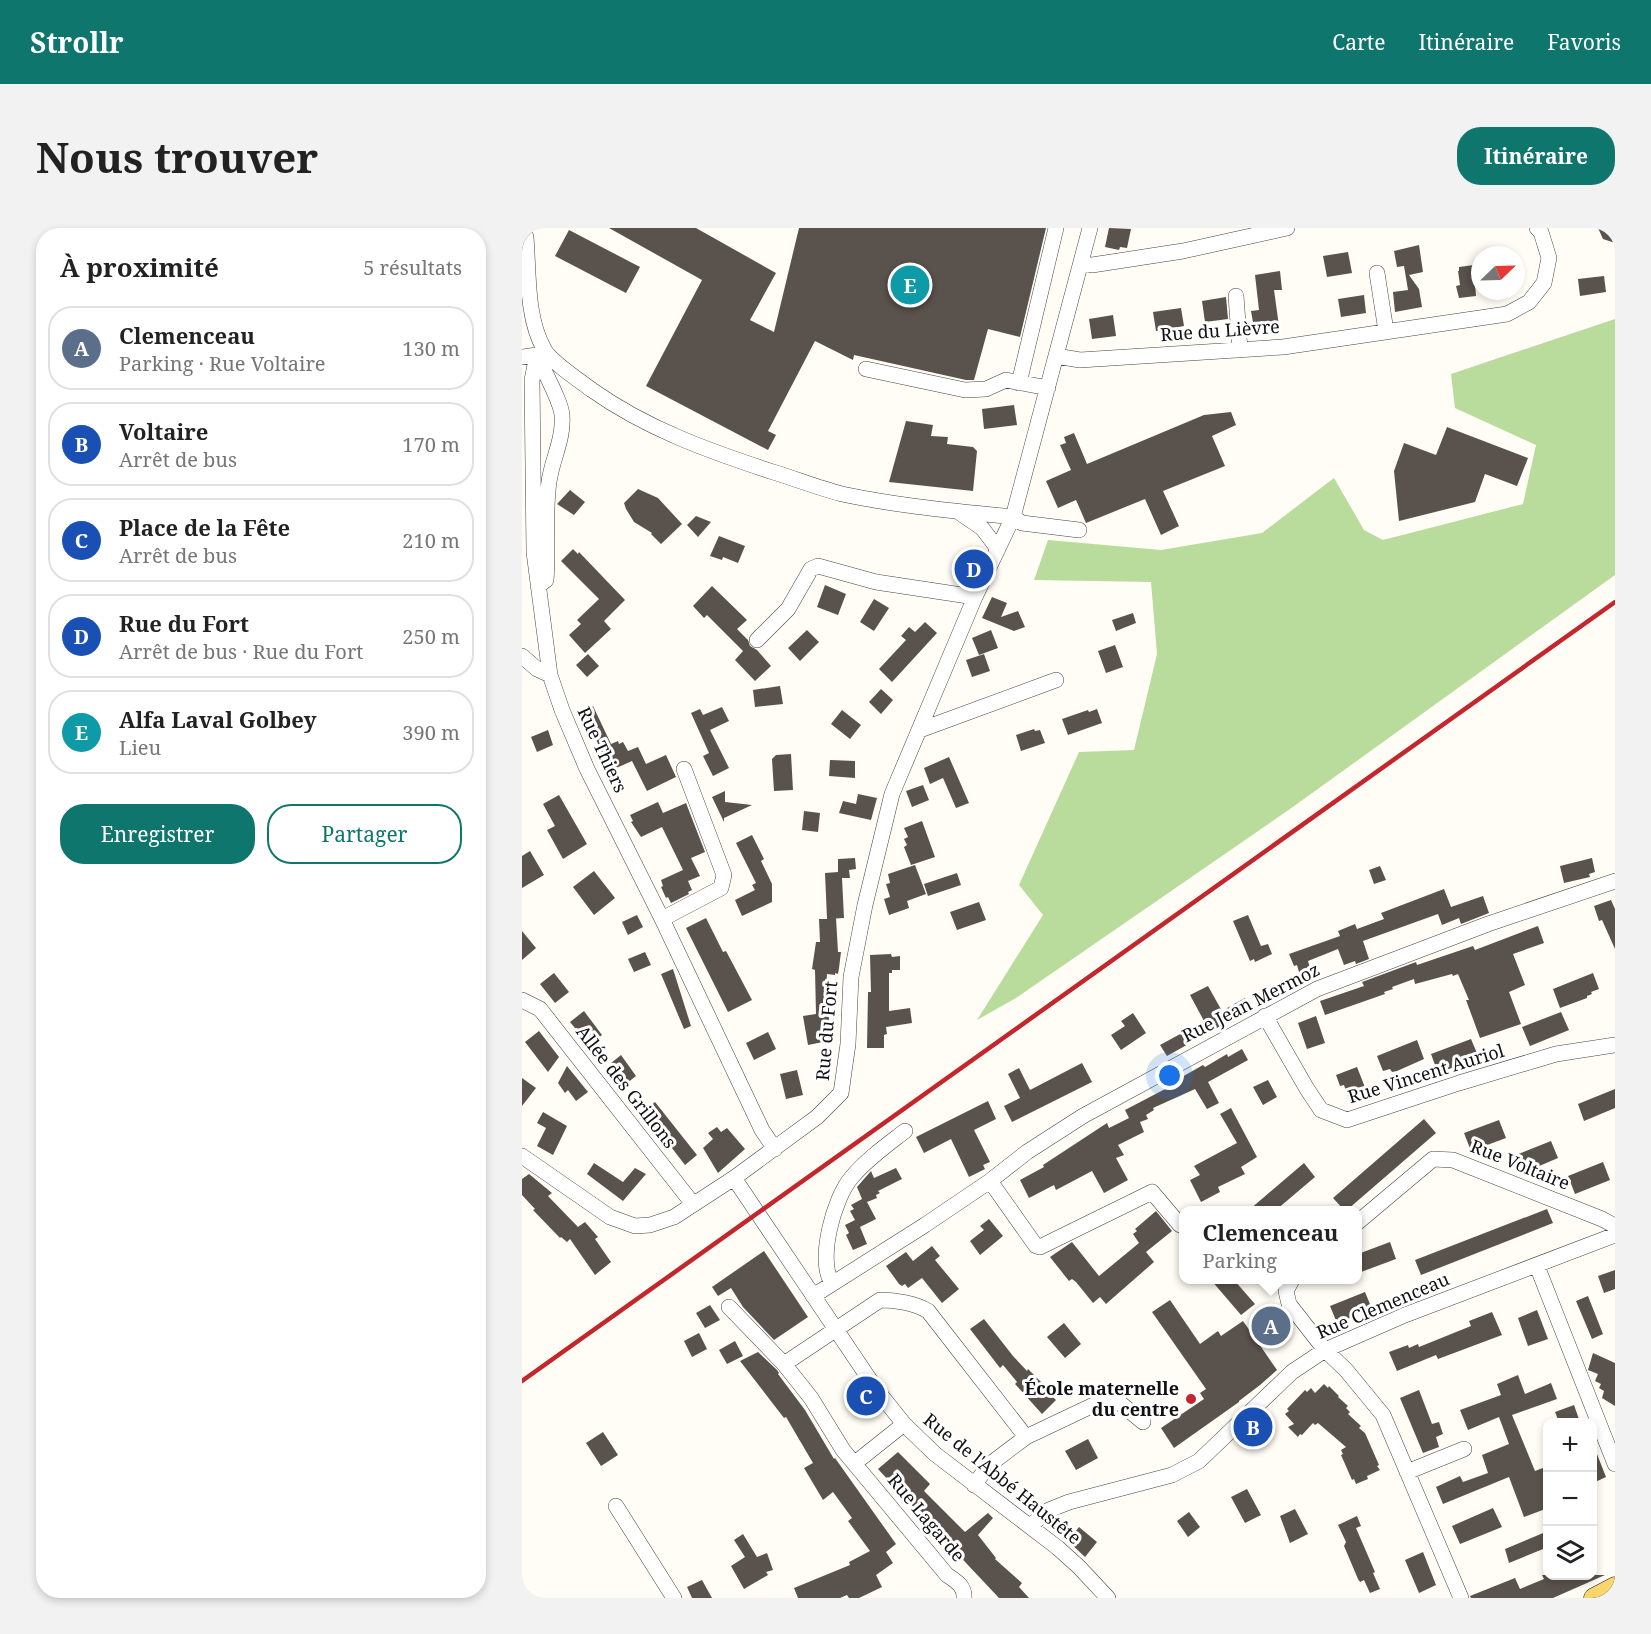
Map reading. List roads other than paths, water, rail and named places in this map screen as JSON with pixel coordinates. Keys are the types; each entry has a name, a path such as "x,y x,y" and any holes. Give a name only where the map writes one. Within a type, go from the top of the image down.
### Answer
{"main road":[{"path":"1594,1598 1615,1587"}],"street":[{"path":"523,228 526,237 531,308 539,338 535,354 613,405 674,437 706,450 842,494 957,512 1013,517 1022,523 1079,530"},
{"path":"1019,383 1056,228"},
{"name":"Rue du Fort","path":"522,1156 610,1217 635,1226 650,1225 674,1217 734,1178 817,1118 841,1093 848,1044 851,977 892,794 975,597 1013,517 1090,228"},
{"path":"1082,263 1092,265 1183,251 1287,228"},
{"name":"Rue du Lièvre","path":"1056,356 1080,360 1283,347 1507,314 1529,302 1544,283 1549,258 1541,232 1537,228"},
{"path":"1377,273 1386,332"},
{"path":"1236,296 1240,350"},
{"name":"Rue Thiers","path":"535,354 561,405 562,416 560,443 549,483 546,580 538,586"},
{"name":"Rue Thiers","path":"535,354 532,380 534,552 550,675 587,769 662,919 762,1130 775,1149"},
{"path":"866,369 964,390 986,389 1006,380 1048,388"},
{"path":"957,512 982,528 998,549"},
{"path":"757,640 788,609 811,569 818,566 876,582 975,597"},
{"path":"522,656 537,669 550,675"},
{"path":"920,729 1056,680"},
{"path":"662,919 721,888 724,875 684,769"},
{"name":"Rue Jean Mermoz","path":"813,1296 925,1226 1027,1152 1083,1116 1265,1016 1327,986 1488,924 1615,880"},
{"name":"Allée des Grillons","path":"522,1000 540,1009 693,1204"},
{"name":"Rue Vincent Auriol","path":"1265,1016 1321,1110 1347,1120 1556,1054 1615,1045"},
{"path":"832,1284 825,1263 828,1235 839,1198 849,1179 868,1160 905,1131"},
{"name":"Rue Voltaire","path":"1362,1219 1433,1159 1453,1160 1615,1226"},
{"name":"Rue de l'Abbé Haustête","path":"734,1178 876,1389 904,1424 935,1454 1030,1526 1079,1567 1108,1598"},
{"path":"990,1181 1036,1246 1040,1247 1047,1246 1152,1192 1179,1224"},
{"name":"Rue Clemenceau","path":"1030,1526 1049,1510 1069,1502 1172,1475 1199,1461 1292,1372 1325,1350 1405,1315 1615,1235"},
{"path":"1537,1266 1615,1464"},
{"path":"1290,1284 1286,1291 1289,1304 1325,1350 1346,1370 1383,1415 1461,1598"},
{"path":"784,1364 880,1300 922,1307 928,1311 1026,1437"},
{"name":"Rue Lagarde","path":"729,1307 784,1364 811,1398 843,1450 947,1575 959,1584 964,1591 964,1598"},
{"path":"974,1485 988,1465 1026,1437 1104,1400 1120,1403 1143,1422"},
{"path":"855,1463 904,1424"},
{"path":"1407,1472 1464,1449"},
{"path":"616,1506 674,1598"}],"railway":[{"path":"522,1381 1615,602"}],"place":[{"name":"Alfa Laval Golbey","path":"910,285"},
{"name":"Rue du Fort","path":"974,569"},
{"name":"Clemenceau","path":"1271,1326"},
{"name":"Place de la Fête","path":"866,1396"},
{"name":"École maternelle du centre","path":"1191,1399"},
{"name":"Voltaire","path":"1253,1427"}]}
